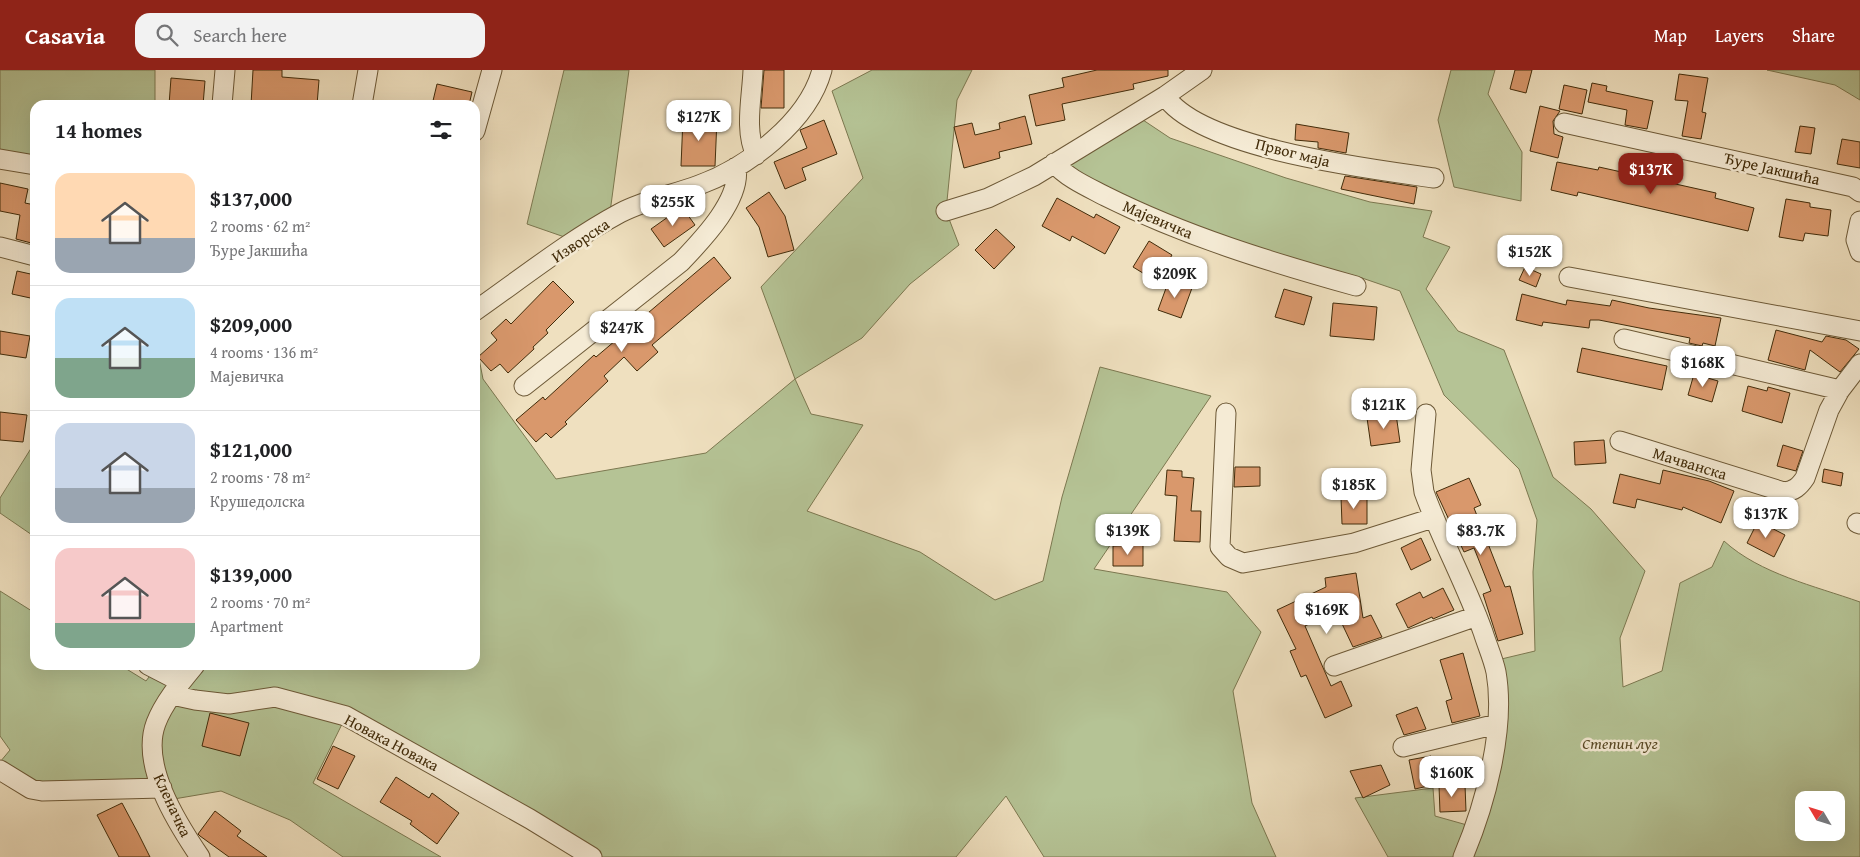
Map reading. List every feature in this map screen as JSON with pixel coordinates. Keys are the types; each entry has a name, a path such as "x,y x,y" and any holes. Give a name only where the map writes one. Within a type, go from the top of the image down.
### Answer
{"street":[{"path":"222,100 225,70"},
{"path":"363,100 368,70"},
{"path":"480,114 492,70"},
{"path":"753,70 749,131 751,146 756,155"},
{"name":"Изворска","path":"480,307 619,214 647,201 700,185 756,155 783,131 808,101 818,84 822,70"},
{"path":"946,211 1011,188 1165,96 1202,70"},
{"name":"Првог маја","path":"1165,96 1173,108 1187,117 1253,143 1297,156 1342,165 1434,178"},
{"name":"Ђуре Јакшића","path":"1564,123 1708,153 1853,187 1860,192"},
{"path":"0,159 30,164"},
{"name":"Мајевичка","path":"1054,163 1061,170 1097,191 1175,228 1271,262 1356,286"},
{"path":"524,386 681,262 700,243 714,224 733,191 737,182 736,167"},
{"path":"1860,220 1856,240 1860,252"},
{"path":"0,247 30,255"},
{"path":"1569,277 1860,331"},
{"path":"1624,339 1840,390"},
{"name":"Мачванска","path":"1620,441 1784,492 1791,491 1800,485 1805,478 1829,410 1840,390 1860,364"},
{"path":"1226,413 1220,547 1229,557 1243,563 1354,543 1433,518"},
{"path":"1426,414 1420,470 1424,492 1433,518 1477,616 1496,673 1497,724 1492,761 1480,812 1463,857"},
{"path":"1334,666 1477,616"},
{"path":"154,670 177,688 191,670"},
{"name":"Кленачка","path":"177,688 156,723 152,738 152,757 162,788 180,828 200,857"},
{"name":"Новака Новака","path":"177,688 195,700 229,704 275,698 346,716 513,809 592,857"},
{"path":"1402,748 1497,724"},
{"path":"0,770 31,789 42,791 162,788"}],"green space":[{"path":"0,70 155,70 155,100 30,100 30,164 0,159"},
{"path":"564,70 629,70 609,220 576,241 527,224"},
{"path":"872,70 972,70 957,100 946,211 959,245 910,284 862,338 795,379 761,287 863,178 832,91"},
{"path":"1451,70 1495,70 1488,94 1522,152 1521,201 1454,187 1438,120"},
{"path":"1767,70 1860,70 1860,100 1835,85"},
{"name":"Степин луг","path":"1134,114 1170,138 1286,178 1370,202 1432,211 1423,237 1450,247 1426,289 1458,331 1504,350 1553,477 1591,509 1645,571 1620,638 1623,687 1662,671 1680,583 1712,567 1724,541 1738,552 1771,571 1860,602 1860,857 1388,857 1355,798 1433,788 1435,816 1467,825 1492,761 1493,661 1535,651 1533,572 1537,520 1519,469 1444,395 1400,291 1362,278 1175,228 1054,163"},
{"path":"480,364 483,379 556,479 706,453 795,379 811,414 863,425 807,511 920,552 995,600 1043,581 1062,497 1100,367 1211,396 1094,569 1227,592 1261,632 1233,691 1252,803 1276,857 1044,857 1006,796 956,857 587,857 346,716 313,783 441,857 343,857 290,820 221,791 168,800 162,788 42,791 0,762 10,750 0,736 0,591 30,610 30,670 128,670 146,681 154,670 480,670"},
{"path":"30,450 30,534 0,513 0,498"}],"building":[{"path":"253,70 282,70 282,77 319,80 317,100 251,100"},
{"path":"764,70 784,70 784,108 761,108"},
{"path":"1097,70 1168,70 1168,76 1133,84 1134,89 1062,104 1065,120 1036,126 1029,95 1064,87 1062,78"},
{"path":"1515,70 1532,70 1526,93 1510,89"},
{"path":"1679,74 1708,78 1702,112 1706,113 1701,139 1682,136 1688,101 1675,100"},
{"path":"171,78 205,81 203,100 169,100"},
{"path":"1592,83 1607,86 1606,91 1653,101 1647,129 1625,125 1627,110 1588,102"},
{"path":"437,84 472,92 470,100 433,100"},
{"path":"1564,85 1587,90 1582,114 1559,109"},
{"path":"1540,106 1560,111 1553,121 1554,134 1563,137 1558,158 1530,151"},
{"path":"1025,116 1032,144 999,152 1000,158 964,168 954,127 972,123 975,135 1000,129 999,123"},
{"path":"683,118 717,119 715,166 681,166"},
{"path":"824,120 837,154 802,168 806,180 785,189 774,162 807,148 800,130"},
{"path":"1296,124 1349,133 1346,153 1318,148 1318,142 1295,140"},
{"path":"1800,126 1815,128 1811,154 1795,152"},
{"path":"1842,139 1860,142 1860,168 1837,164"},
{"path":"1557,162 1598,170 1599,167 1716,193 1715,198 1754,208 1748,231 1578,192 1577,196 1551,190"},
{"path":"1345,176 1417,187 1414,204 1341,189"},
{"path":"0,183 28,189 25,203 30,204 30,243 16,239 20,215 0,211"},
{"path":"769,192 785,216 794,250 768,257 759,227 746,208"},
{"path":"1057,198 1094,218 1096,214 1120,227 1105,254 1072,236 1070,241 1042,226"},
{"path":"1786,199 1810,203 1810,207 1831,210 1828,236 1805,233 1803,241 1779,237"},
{"path":"682,207 695,225 664,247 651,229"},
{"path":"996,229 1015,247 994,269 975,250"},
{"path":"1149,241 1172,255 1156,281 1133,267"},
{"path":"714,257 731,278 652,345 658,352 637,371 624,357 604,376 608,381 565,422 567,424 551,438 546,433 536,442 516,420 543,397 545,400 594,355 596,357"},
{"path":"1525,267 1541,274 1536,287 1519,280"},
{"path":"17,271 30,274 30,298 12,294"},
{"path":"1169,280 1192,288 1181,318 1158,310"},
{"path":"553,281 574,302 546,330 548,333 533,347 534,349 508,373 500,364 491,371 480,359 480,355 497,340 491,333 506,319 511,324"},
{"path":"1284,289 1312,297 1304,325 1275,317"},
{"path":"1522,294 1566,305 1567,300 1610,306 1612,300 1649,308 1721,318 1715,346 1703,343 1702,346 1689,343 1690,338 1599,320 1590,320 1589,328 1543,322 1542,326 1516,320"},
{"path":"1333,303 1377,307 1374,340 1330,336"},
{"path":"1776,330 1822,342 1826,336 1846,340 1859,349 1840,372 1810,350 1805,370 1768,360"},
{"path":"0,331 30,336 26,358 0,354"},
{"path":"1582,348 1667,366 1662,390 1577,372"},
{"path":"1694,374 1718,381 1712,402 1688,395"},
{"path":"1748,386 1767,391 1768,387 1790,393 1782,423 1742,411"},
{"path":"0,412 27,415 23,442 0,440"},
{"path":"1396,414 1400,442 1371,446 1367,418"},
{"path":"1604,440 1606,463 1575,465 1574,442"},
{"path":"1783,445 1803,451 1796,471 1777,466"},
{"path":"1235,467 1260,467 1260,486 1234,487"},
{"path":"1824,469 1843,473 1841,486 1822,482"},
{"path":"1167,470 1182,471 1182,477 1194,478 1191,511 1201,511 1200,542 1174,541 1177,496 1165,495"},
{"path":"1663,470 1709,481 1734,491 1721,523 1683,507 1682,510 1637,499 1635,508 1613,503 1620,474 1660,484"},
{"path":"1469,478 1481,505 1474,508 1505,587 1510,586 1523,634 1498,641 1483,594 1491,591 1474,548 1464,552 1436,492"},
{"path":"1341,497 1367,497 1367,524 1342,524"},
{"path":"1758,521 1785,535 1774,557 1747,543"},
{"path":"1421,538 1431,560 1411,570 1401,548"},
{"path":"1143,545 1143,566 1113,566 1113,546"},
{"path":"1356,573 1363,618 1371,615 1382,637 1353,647 1336,611 1305,626 1331,686 1341,681 1352,706 1325,718 1306,675 1301,677 1290,651 1296,649 1277,610 1326,587 1325,578"},
{"path":"1443,588 1454,610 1408,628 1396,604 1420,592 1423,598"},
{"path":"1463,653 1480,716 1452,723 1446,701 1452,699 1440,660"},
{"path":"1417,707 1426,729 1404,735 1396,715"},
{"path":"210,713 249,723 240,756 202,746"},
{"path":"333,746 355,756 338,789 317,779"},
{"path":"1431,756 1437,784 1415,789 1409,760"},
{"path":"1381,765 1390,785 1363,798 1350,771"},
{"path":"396,777 429,798 432,793 459,813 437,844 410,824 412,821 380,802"},
{"path":"1465,785 1466,811 1440,812 1439,786"},
{"path":"122,803 150,857 119,857 97,815"},
{"path":"215,811 241,831 237,836 267,857 229,857 200,836 198,834"}]}
